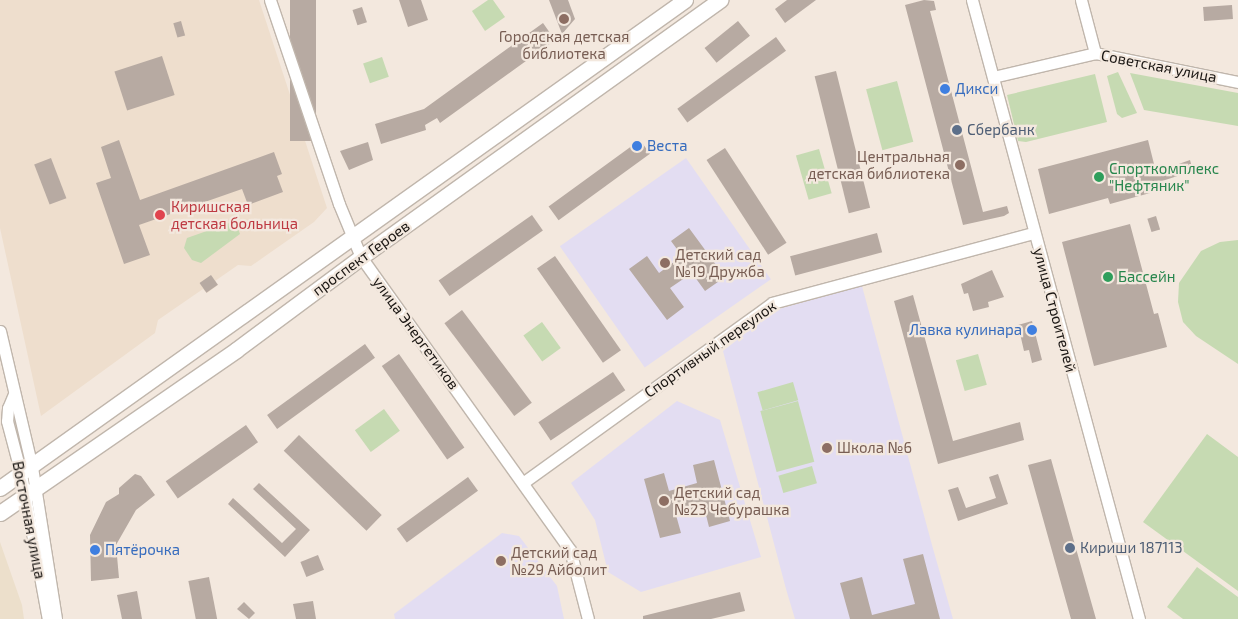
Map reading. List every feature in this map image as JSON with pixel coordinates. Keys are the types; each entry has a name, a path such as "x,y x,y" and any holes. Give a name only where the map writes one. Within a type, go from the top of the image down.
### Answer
{"main road":[{"name":"проспект Героев","path":"0,488 685,0"},
{"name":"проспект Героев","path":"0,513 236,350 361,257 720,0"}],"street":[{"name":"улица Энергетиков","path":"270,0 352,238 361,257 524,482 570,550 588,619"},
{"name":"улица Строителей","path":"972,0 1139,619"},
{"path":"1081,0 1095,54"},
{"name":"Советская улица","path":"993,77 1095,54 1238,82"},
{"name":"Спортивный переулок","path":"524,482 772,303 1034,233"},
{"name":"Восточная улица","path":"0,331 14,394 27,470 48,619"},
{"name":"Восточная улица","path":"30,494 56,619"}],"shaded area":[{"name":"Киришская детская больница","path":"0,0 259,0 327,208 314,222 251,266 238,265 215,281 218,285 207,293 203,289 158,320 155,333 41,416 0,228"},
{"name":"Детский сад №19 Дружба","path":"686,158 771,279 645,368 560,246"},
{"name":"Школа №6","path":"862,286 953,619 795,619 786,589 723,351 775,310"},
{"name":"Детский сад №23 Чебурашка","path":"677,401 720,420 761,557 641,592 608,572 595,520 571,483"},
{"name":"Детский сад №29 Айболит","path":"502,533 519,536 557,586 564,619 395,619 394,614"},
{"path":"0,542 22,605 24,619 0,619"}],"green space":[{"path":"488,0 493,0 505,17 485,31 472,11"},
{"path":"382,57 389,77 370,83 363,64"},
{"path":"1118,72 1137,113 1122,118 1117,114 1107,76"},
{"path":"1130,73 1238,93 1238,126 1144,110"},
{"path":"1095,74 1107,122 1026,142 1018,141 1007,95"},
{"path":"897,81 913,142 882,150 866,89"},
{"path":"819,149 832,193 809,200 796,156"},
{"path":"235,221 240,234 201,263 192,260 184,248 187,238"},
{"path":"1238,240 1238,364 1196,336 1183,322 1178,302 1179,283 1201,251 1220,242"},
{"path":"542,322 561,348 542,361 523,336"},
{"path":"978,354 987,385 965,391 956,360"},
{"path":"793,382 798,400 763,410 757,392"},
{"path":"798,401 814,462 777,472 760,411"},
{"path":"384,409 400,431 371,452 355,430"},
{"path":"1207,434 1238,457 1238,591 1143,522"},
{"path":"812,466 817,483 783,493 778,476"},
{"path":"1197,567 1238,597 1238,619 1183,619 1167,607"}],"building":[{"path":"290,0 316,0 316,141 290,141"},
{"path":"399,0 421,0 428,20 408,27"},
{"path":"549,0 568,0 575,19 562,34"},
{"path":"787,0 816,0 785,23 775,9"},
{"path":"924,0 934,1 936,10 930,11 983,212 1007,206 1009,213 1004,216 963,225 905,5"},
{"path":"1232,5 1233,19 1204,21 1203,7"},
{"path":"362,7 367,22 357,25 352,10"},
{"path":"181,21 185,35 177,38 173,23"},
{"path":"738,21 750,36 717,63 705,48"},
{"path":"543,23 555,40 440,123 437,118 425,125 426,130 381,144 375,124 424,109"},
{"path":"776,37 786,51 687,122 677,109"},
{"path":"162,56 175,95 127,110 114,71"},
{"path":"836,71 870,208 849,213 815,76"},
{"path":"119,140 140,200 274,152 282,174 277,176 283,192 248,205 242,189 139,225 150,255 124,264 96,183 111,178 101,147"},
{"path":"640,140 650,154 559,220 549,206"},
{"name":"Спорткомплекс \"Нефтяник\"","path":"1148,140 1156,172 1190,160 1193,171 1159,182 1161,190 1110,204 1108,198 1049,214 1038,169"},
{"path":"368,142 373,160 349,170 340,151"},
{"path":"725,148 787,243 768,255 707,160"},
{"path":"51,158 66,198 50,205 34,164"},
{"path":"532,215 543,231 450,296 439,280"},
{"path":"1156,216 1160,229 1151,232 1147,219"},
{"name":"Бассейн","path":"1130,224 1154,314 1158,313 1167,347 1094,366 1062,242"},
{"path":"689,228 725,277 705,291 692,273 670,288 684,307 667,320 629,269 647,256 659,273 682,256 671,241"},
{"path":"877,233 882,252 795,276 790,256"},
{"path":"555,256 621,350 603,363 537,269"},
{"path":"992,270 1004,297 988,302 989,307 973,311 968,293 964,294 961,284"},
{"path":"211,275 218,285 206,293 200,283"},
{"path":"913,295 953,441 1020,422 1024,440 938,464 894,301"},
{"path":"462,310 532,403 514,416 444,323"},
{"path":"1032,321 1042,360 1032,363 1029,350 1024,351 1018,325"},
{"path":"365,344 375,358 277,429 267,415"},
{"path":"399,354 464,447 447,459 382,366"},
{"path":"613,372 625,390 551,441 538,422"},
{"path":"246,425 258,442 178,498 166,481"},
{"path":"299,435 382,515 366,531 284,451"},
{"path":"1051,459 1096,619 1071,619 1028,465"},
{"path":"714,460 730,521 709,527 704,507 676,515 681,533 660,538 644,479 664,473 669,491 697,483 693,465"},
{"path":"135,474 141,476 155,495 136,510 116,545 119,578 91,581 90,535 106,502 119,494 119,488"},
{"path":"998,474 1008,504 958,521 948,490 958,487 966,508 996,498 989,477"},
{"path":"468,477 478,491 407,542 397,529"},
{"path":"259,483 310,530 285,557 228,504 233,498 282,543 296,529 253,489"},
{"path":"923,554 940,619 850,619 840,583 862,577 872,615 915,604 903,559"},
{"path":"318,555 324,570 306,577 300,562"},
{"path":"209,577 217,619 196,619 188,581"},
{"path":"137,591 142,619 122,619 117,595"},
{"path":"740,592 745,611 711,619 643,619 643,616"},
{"path":"313,601 316,619 296,619 293,604"},
{"path":"244,602 255,613 249,619 237,609"}],"place":[{"name":"Городская детская библиотека","path":"564,19"},
{"name":"Дикси","path":"945,89"},
{"name":"Сбербанк","path":"957,130"},
{"name":"Веста","path":"637,146"},
{"name":"Центральная детская библиотека","path":"960,165"},
{"name":"Спорткомплекс \"Нефтяник\"","path":"1099,177"},
{"name":"Киришская детская больница","path":"160,215"},
{"name":"Детский сад №19 Дружба","path":"665,263"},
{"name":"Бассейн","path":"1108,277"},
{"name":"Лавка кулинара","path":"1032,330"},
{"name":"Школа №6","path":"827,448"},
{"name":"Детский сад №23 Чебурашка","path":"664,501"},
{"name":"Кириши 187113","path":"1070,548"},
{"name":"Пятёрочка","path":"95,550"},
{"name":"Детский сад №29 Айболит","path":"501,561"}]}
